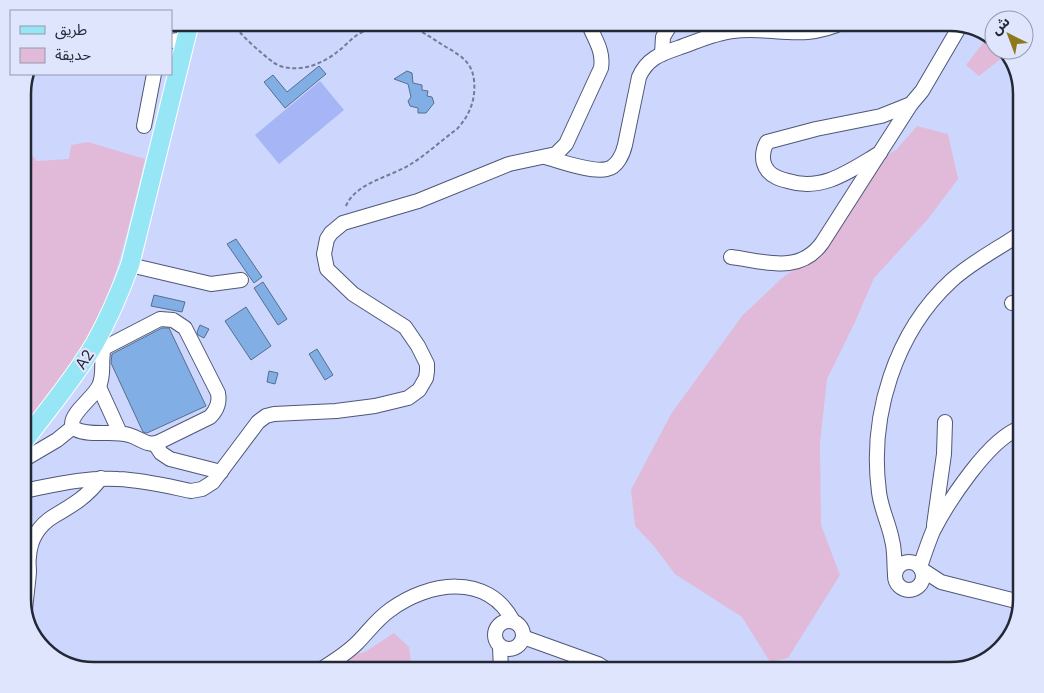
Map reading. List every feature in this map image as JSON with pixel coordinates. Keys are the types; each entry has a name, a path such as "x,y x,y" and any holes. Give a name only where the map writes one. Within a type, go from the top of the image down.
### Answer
{"main road":[{"name":"A2","path":"31,431 94,344 113,308 130,265 183,34"}],"street":[{"path":"545,157 556,154 566,144 601,68 600,46 592,31"},
{"path":"662,54 664,37 667,31"},
{"path":"31,489 101,478 136,480 191,491 197,490 208,486 221,472 258,422 266,416 375,406 414,395 423,385 427,371 427,364 418,346 405,327 353,294 328,268 324,254 327,239 331,233 343,223 418,201 509,164 538,157 545,157 586,168 607,170 614,165 623,153 626,145 639,77 646,65 662,54 712,35 733,31 806,33 818,31"},
{"path":"731,257 786,264 799,262 812,255 822,243 911,104 922,91 957,32"},
{"path":"144,126 154,75"},
{"path":"880,153 836,178 816,184 790,182 773,176 766,168 762,154 767,142 816,129 881,116 911,104"},
{"path":"949,584 919,586 909,590 897,584 892,540 879,493 877,455 883,407 896,360 914,326 938,294 966,268 1013,239"},
{"path":"130,265 211,284 241,280"},
{"path":"160,319 173,320 185,328 218,393 219,404 210,417 155,444 148,444 130,435 77,431 73,427 73,417 99,387 103,370 102,354 104,348 160,319"},
{"path":"99,387 120,433"},
{"path":"933,532 944,454 945,422"},
{"path":"31,455 57,440 73,427"},
{"path":"918,566 933,532 950,503 978,463 1013,431"},
{"path":"155,444 161,453 170,459 221,472"},
{"path":"31,548 37,532 48,520 70,508 86,496 101,478"},
{"path":"892,540 934,579 1013,600"},
{"path":"895,574 901,564 906,562 918,566 923,575 919,586"},
{"path":"332,662 344,654 387,612 406,600 426,592 454,587 476,588 496,599 513,621 521,627 522,642 515,649 510,650 500,647"},
{"path":"501,662 500,647 495,639 496,629 503,622 513,621"},
{"path":"523,637 592,662"}],"path":[{"path":"239,31 274,62 281,66 294,68 311,65 327,59 366,31"},
{"path":"343,223 347,204 355,193 411,164 457,129 468,114 474,99 474,77 470,66 464,58 418,31"}],"green space":[{"path":"984,42 984,60 999,60 979,76 966,65"},
{"path":"917,126 948,134 958,179 928,219 874,278 827,379 820,443 821,525 840,575 788,658 770,662 742,617 675,574 653,545 635,526 631,490 671,414 742,316 782,278 806,261 879,159 896,150"},
{"path":"88,142 145,159 119,263 101,314 77,362 31,425 31,153 36,161 69,159 71,145"},
{"path":"394,633 409,647 411,662 341,662 343,658 365,652"}],"water":[{"path":"320,81 344,110 279,164 255,135"}],"building":[{"path":"319,66 326,74 285,108 264,82 273,75 287,92"},
{"path":"407,71 412,73 413,83 422,85 422,90 428,91 427,96 432,97 434,103 426,113 418,113 418,108 410,106 408,101 411,97 408,84 394,79"},
{"path":"236,239 262,277 254,283 227,244"},
{"path":"263,282 287,319 278,325 254,288"},
{"path":"154,295 185,302 182,312 151,306"},
{"path":"246,307 271,346 251,360 225,321"},
{"path":"200,325 209,329 204,338 198,335 197,332"},
{"path":"162,328 169,328 206,406 147,433 143,432 111,363 112,354"},
{"path":"317,349 333,375 325,380 309,354"},
{"path":"269,371 278,373 275,384 267,382"}]}
